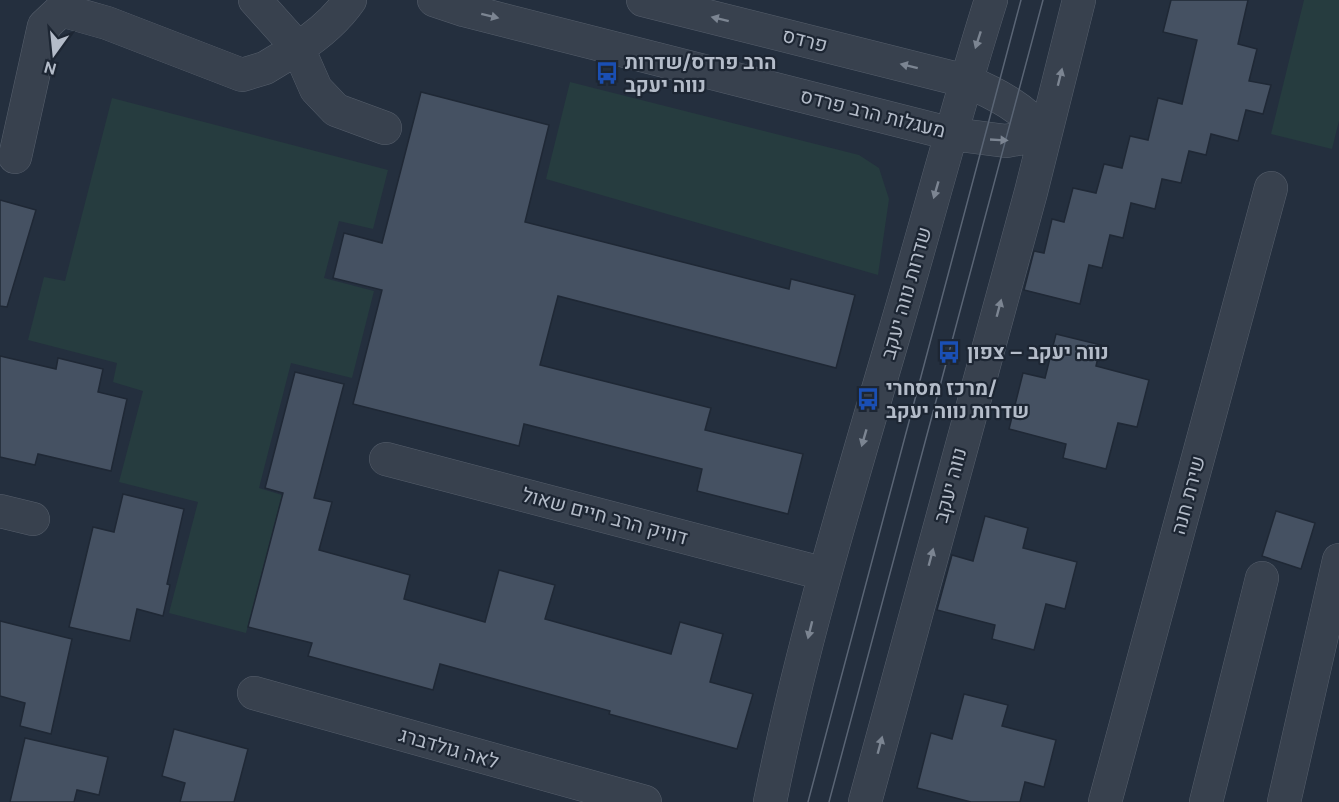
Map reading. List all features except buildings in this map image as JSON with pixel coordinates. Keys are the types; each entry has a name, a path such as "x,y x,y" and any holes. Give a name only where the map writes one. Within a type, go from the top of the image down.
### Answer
{"street":[{"path":"255,0 298,48 316,89 336,110 385,128"},
{"path":"15,157 44,26 61,10 107,22 242,75 265,68 317,36 350,0"},
{"name":"מעגלות הרב פרדס","path":"434,0 464,10 952,134 1006,141 1045,134"},
{"name":"פרדס","path":"643,0 966,81"},
{"path":"991,0 966,81 1015,105 1045,134"},
{"path":"1045,134 1079,0"},
{"name":"שדרות נווה יעקב","path":"825,574 966,81"},
{"name":"נווה יעקב","path":"865,802 1045,134"},
{"name":"שירת חנה","path":"1106,802 1270,188"},
{"name":"דוויק הרב חיים שאול","path":"386,459 825,574"},
{"path":"0,511 33,519"},
{"path":"1284,802 1339,560"},
{"path":"770,802 782,743 825,574"},
{"path":"1206,802 1262,578"},
{"name":"לאה גולדברג","path":"254,693 645,802"}],"green space":[{"path":"1304,0 1339,0 1339,121 1332,149 1271,134"},
{"path":"570,82 859,155 879,168 889,199 878,275 546,179"},
{"path":"112,98 388,170 373,229 339,221 324,278 374,291 352,378 291,363 259,488 282,495 246,633 169,613 198,502 119,482 143,391 113,382 117,363 28,340 44,277 65,281"}],"tram line":[{"path":"808,802 1021,0"},
{"path":"829,802 1043,0"}],"place":[{"name":"הרב פרדס/שדרות נווה יעקב","path":"607,73"},
{"name":"נווה יעקב – צפון","path":"949,352"},
{"name":"מרכז מסחרי/ שדרות נווה יעקב","path":"868,399"}]}
